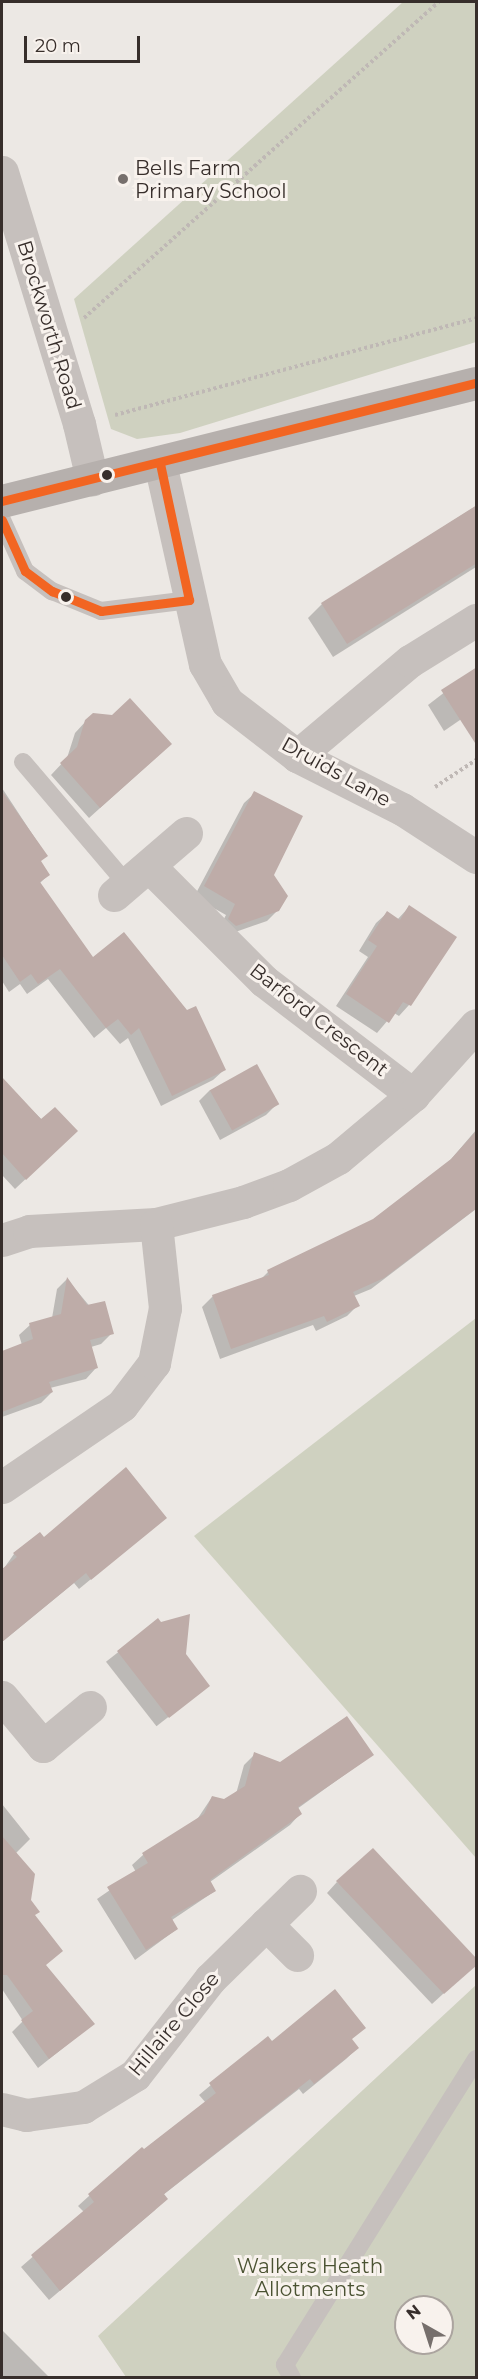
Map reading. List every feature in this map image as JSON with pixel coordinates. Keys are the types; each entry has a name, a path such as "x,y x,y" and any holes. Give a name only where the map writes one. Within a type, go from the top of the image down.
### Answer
{"street":[{"name":"Brockworth Road","path":"2,172 79,424 92,479"},
{"path":"2,501 477,383"},
{"name":"Druids Lane","path":"160,463 205,664 227,702 297,756 402,809 477,857"},
{"path":"297,756 410,661 477,620"},
{"path":"130,882 186,833"},
{"name":"Barford Crescent","path":"130,882 413,1095"},
{"path":"2,1240 29,1232 156,1224 243,1202 289,1185 338,1158 413,1095 477,1025"},
{"path":"2,1487 122,1405 154,1364 165,1308 156,1224"},
{"path":"2,1696 44,1746 90,1707"},
{"name":"Hillaire Close","path":"2,2109 26,2115 83,2107 135,2075 210,1980 300,1891"},
{"path":"266,1924 297,1955"}],"lane":[{"path":"2,520 25,571 52,591 101,611 189,600"},
{"path":"23,762 130,882"},
{"path":"292,2378 285,2366 477,2059"}],"path":[{"path":"54,344 439,2"},
{"path":"79,424 477,318"},
{"path":"402,809 477,760"}],"green space":[{"path":"403,2 476,2 476,342 180,433 137,439 111,429 74,299"},
{"path":"476,1318 476,1858 194,1536"},
{"name":"Walkers Heath Allotments","path":"476,1985 476,2377 126,2377 98,2336"}],"building":[{"path":"477,505 477,563 347,644 321,603"},
{"path":"477,667 477,746 441,690"},
{"path":"130,698 172,744 100,808 60,763 77,747 85,720 93,713 112,715"},
{"path":"2,791 48,856 41,861 50,875 40,882 93,957 124,932 187,1010 196,1006 226,1070 172,1096 139,1028 131,1035 118,1019 106,1028 60,969 38,984 31,974 20,982 2,955"},
{"path":"254,791 303,816 274,875 288,896 279,911 236,926 228,919 235,904 204,886"},
{"path":"409,905 457,937 411,1006 403,1002 389,1023 346,994 377,946 368,940 387,911 400,920"},
{"path":"257,1064 279,1104 232,1130 210,1090"},
{"path":"2,1077 41,1119 55,1107 78,1131 26,1180 2,1153"},
{"path":"477,1130 477,1208 384,1278 353,1292 360,1306 327,1322 324,1316 231,1349 212,1295 269,1275 267,1270 373,1219 451,1159"},
{"path":"67,1277 87,1305 105,1301 114,1334 90,1340 98,1368 49,1382 53,1392 2,1412 2,1351 33,1339 29,1323 61,1314"},
{"path":"126,1467 167,1518 91,1580 86,1573 2,1642 2,1569 17,1557 13,1553 40,1532 44,1537"},
{"path":"190,1614 186,1654 210,1686 169,1718 117,1651 158,1618 161,1622"},
{"path":"347,1716 374,1755 298,1807 302,1814 210,1880 216,1891 171,1917 178,1929 146,1950 107,1887 148,1863 142,1853 204,1814 212,1796 224,1799 245,1786 254,1752 280,1762"},
{"path":"2,1836 35,1874 31,1900 40,1912 35,1915 63,1951 46,1965 95,2024 49,2059 21,2020 33,2011 7,1975 2,1975"},
{"path":"373,1848 477,1959 477,1965 444,1994 336,1881"},
{"path":"335,1989 366,2028 352,2039 359,2048 314,2084 310,2079 164,2194 168,2199 60,2291 31,2255 94,2202 88,2194 142,2147 144,2149 216,2093 209,2083 268,2036 272,2041"}],"transit line":[{"path":"2,501 476,383"},
{"path":"2,520 25,571 52,591 101,611 189,600 160,463"}],"place":[{"name":"Bells Farm Primary School","path":"123,179"}]}
